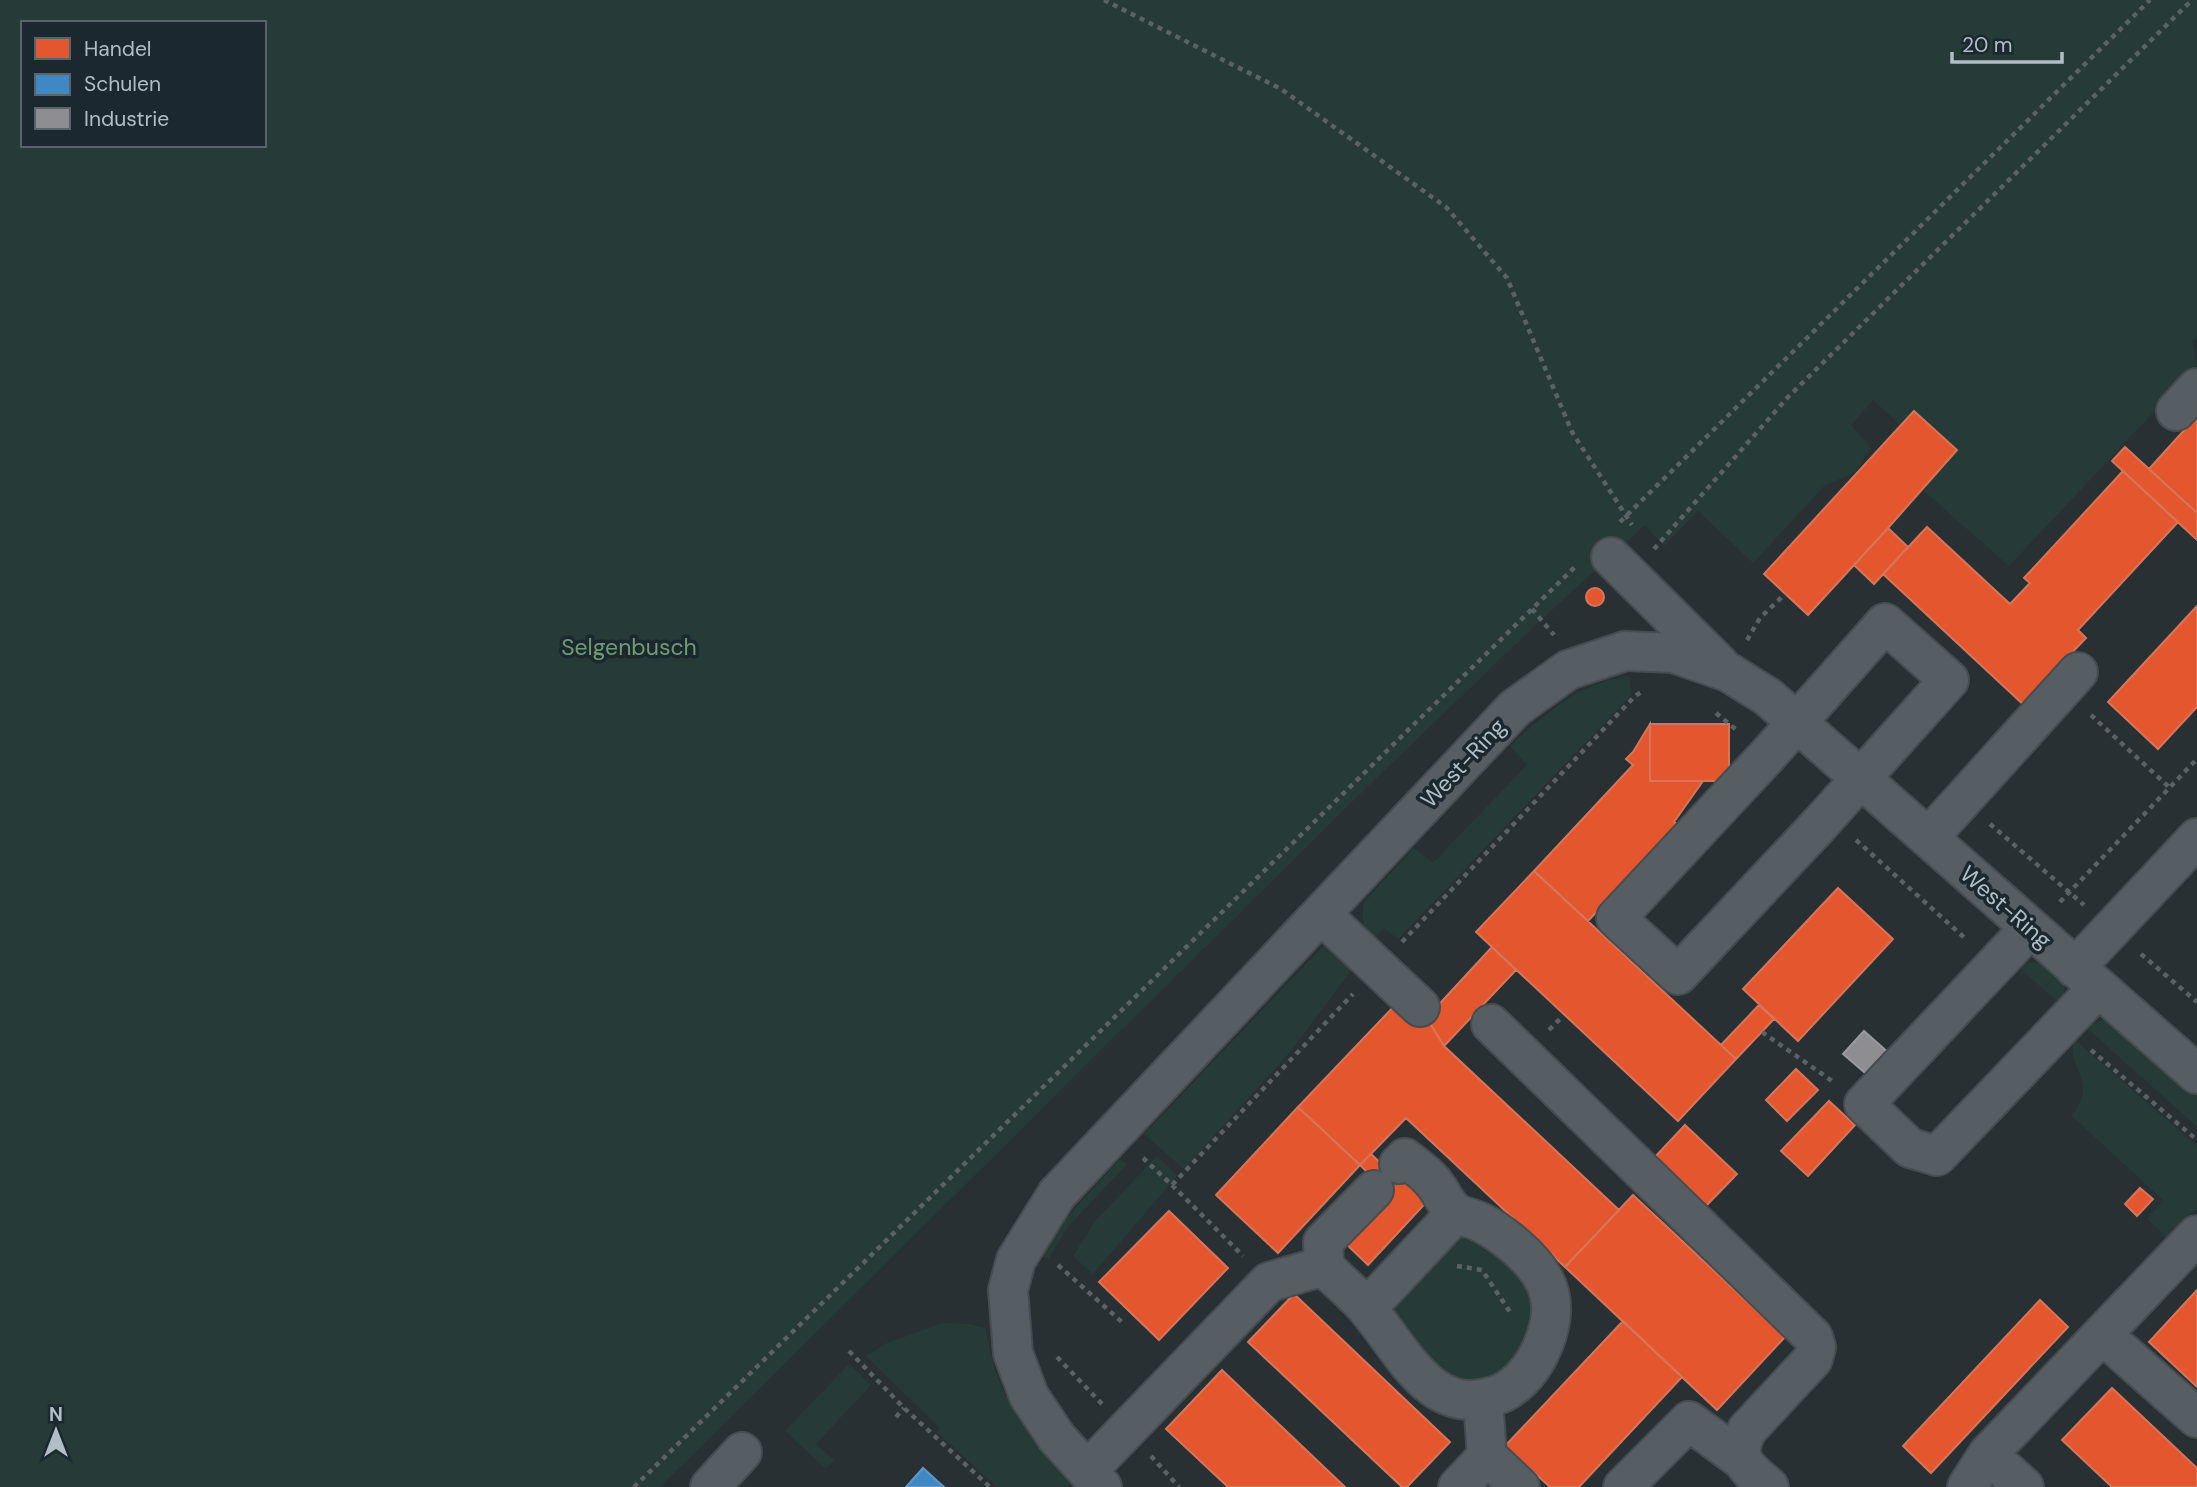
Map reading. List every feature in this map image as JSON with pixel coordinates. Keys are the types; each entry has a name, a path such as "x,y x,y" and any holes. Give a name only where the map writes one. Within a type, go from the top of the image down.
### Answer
{"street":[{"path":"1610,556 1728,672"},
{"path":"1885,624 1949,680 1860,779 1678,975 1616,918 1885,624"},
{"name":"West-Ring","path":"1095,1479 1057,1438 1029,1395 1013,1353 1008,1290 1016,1260 1057,1194 1515,708 1568,670 1625,651 1673,653 1728,672 1768,698 2197,1074"},
{"path":"1928,838 2071,681"},
{"path":"2031,929 1864,1104 1910,1148 1937,1156 2086,978 2112,929 2197,838"},
{"path":"1321,914 1420,1007"},
{"path":"1491,1024 1813,1337 1816,1347 1812,1359 1747,1430 1740,1451 1742,1460"},
{"path":"1405,1157 1433,1182 1456,1213 1480,1222 1500,1234 1530,1260 1542,1274 1551,1292 1548,1334 1540,1353 1524,1377 1503,1393 1483,1400 1458,1400 1436,1391 1416,1372 1367,1308 1324,1266 1323,1242 1405,1157"},
{"path":"1367,1308 1456,1213"},
{"path":"1967,1487 1988,1454 2197,1235"},
{"path":"1095,1479 1127,1430 1269,1282 1324,1266"},
{"path":"2104,1335 2197,1418"},
{"path":"1483,1400 1487,1456 1520,1487"},
{"path":"1623,1487 1689,1421 1742,1460 1769,1487"},
{"path":"710,1487 742,1452"},
{"path":"1988,1454 2024,1487"},
{"path":"1458,1487 1487,1456"}],"path":[{"path":"1104,0 1281,89 1446,207 1507,278 1572,432 1626,516"},
{"path":"1610,556 1626,516 2150,0"},
{"path":"634,1487 1610,556 1788,397 2192,0"},
{"path":"1728,672 1760,618 1785,594"},
{"path":"2071,681 2170,788"},
{"path":"2031,929 2197,760"},
{"path":"1963,800 2197,1002"},
{"path":"1762,1031 1864,1104"},
{"path":"1132,1165 1141,1156"},
{"path":"1172,1185 1269,1282"},
{"path":"1053,1273 1055,1263 1123,1323"},
{"path":"1455,1266 1482,1270 1523,1334 1540,1353"},
{"path":"849,1352 904,1408 990,1487"},
{"path":"1055,1354 1179,1487"},
{"path":"896,1417 904,1408"}],"green space":[{"name":"Selgenbusch","path":"0,0 2197,0 2197,336 2192,341 2197,366 2009,566 1924,491 1936,458 1873,400 1851,425 1871,448 1856,472 1825,485 1753,563 1698,511 1664,546 1645,525 1541,620 1360,794 660,1487 0,1487"},
{"path":"1629,677 1631,695 1398,939 1384,928 1374,938 1367,931 1363,922 1364,902 1414,848 1433,863 1527,765 1510,746 1564,701 1579,692 1595,685"},
{"path":"1334,935 1353,966 1347,976 1290,1052 1184,1169 1144,1134"},
{"path":"2032,962 2047,964 2064,981 2064,998 2060,1004 2020,968"},
{"path":"2110,1019 2197,1094 2197,1127 2087,1028 2096,1022"},
{"path":"2075,1040 2197,1146 2197,1209 2166,1238 2147,1218 2164,1201 2072,1116 2083,1090 2073,1052"},
{"path":"1157,1156 1177,1176 1093,1274 1073,1256 1096,1220"},
{"path":"1120,1159 1127,1164 1068,1227 1049,1258 1042,1257 1068,1218"},
{"path":"1457,1221 1497,1242 1546,1310 1496,1385 1438,1381 1377,1306"},
{"path":"943,1323 985,1328 1003,1390 1029,1432 1071,1482 1067,1487 997,1487 937,1432 940,1428 866,1356 887,1343"},
{"path":"849,1364 871,1385 816,1444 834,1460 826,1469 785,1431"}],"building: Handel":[{"path":"1914,411 1957,450 1808,615 1764,574"},
{"path":"2197,416 2197,513 2149,469"},
{"path":"2125,447 2197,513 2197,540 2112,461"},
{"path":"2123,471 2178,522 2078,630 2086,638 2060,665 2027,708 1883,574 1927,527 2010,604 2030,583 2024,578"},
{"path":"1888,528 1908,547 1874,584 1854,565"},
{"path":"1595,588 1601,591 1604,597 1601,603 1595,606 1589,603 1586,597 1589,591"},
{"path":"2197,606 2197,707 2158,749 2108,702"},
{"path":"1650,724 1650,781 1703,781 1674,822 1678,825 1588,921 1534,871 1633,765 1626,759"},
{"path":"1650,724 1729,724 1729,781 1650,781"},
{"path":"1534,871 1736,1059 1678,1121 1476,932"},
{"path":"1838,888 1893,939 1798,1041 1743,989"},
{"path":"1492,947 1516,970 1444,1046 1420,1007 1431,1013"},
{"path":"1398,1002 1420,1007 1444,1046 1619,1210 1565,1267 1406,1118 1360,1165 1298,1107"},
{"path":"1759,1005 1774,1019 1736,1059 1721,1045"},
{"path":"1796,1069 1818,1090 1787,1121 1766,1100"},
{"path":"1829,1101 1855,1125 1808,1176 1781,1151"},
{"path":"1298,1107 1360,1165 1278,1253 1216,1195"},
{"path":"1685,1125 1737,1174 1704,1208 1653,1159"},
{"path":"1371,1154 1396,1178 1435,1193 1368,1265 1341,1239 1386,1191 1360,1165"},
{"path":"2140,1188 2153,1199 2137,1216 2125,1204"},
{"path":"1633,1195 1785,1337 1717,1410 1565,1267"},
{"path":"1169,1211 1228,1268 1159,1340 1099,1282"},
{"path":"2197,1290 2197,1387 2149,1342"},
{"path":"1294,1294 1450,1442 1407,1487 1402,1487 1248,1342"},
{"path":"2040,1300 2068,1327 1931,1473 1903,1446"},
{"path":"1623,1321 1682,1377 1579,1487 1550,1487 1505,1446"},
{"path":"1222,1370 1345,1487 1228,1487 1166,1429"},
{"path":"2112,1388 2197,1468 2197,1487 2112,1487 2062,1440"}],"building: Schulen":[{"path":"923,1468 944,1487 906,1487"}],"building: Industrie":[{"path":"1864,1031 1890,1054 1870,1077 1843,1054"}]}
